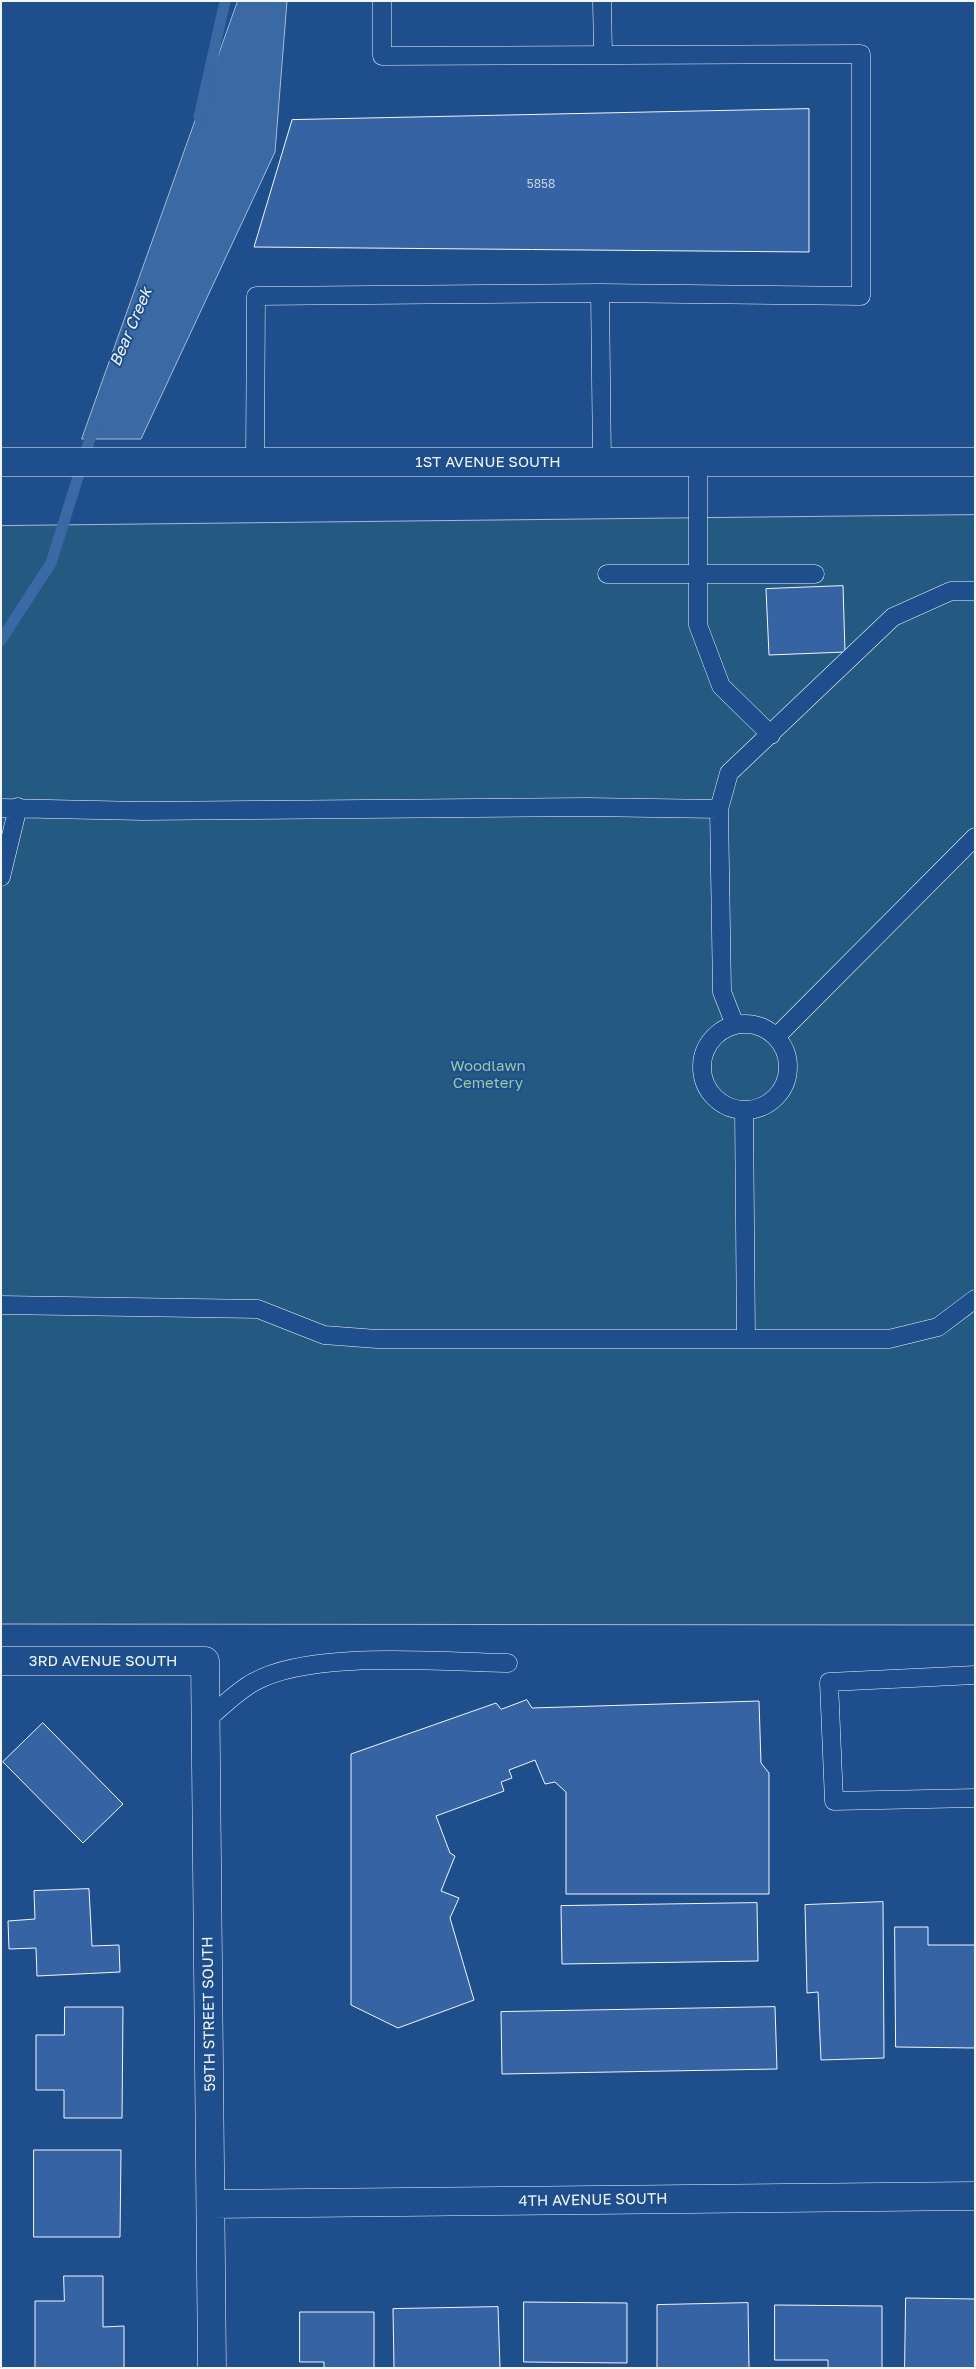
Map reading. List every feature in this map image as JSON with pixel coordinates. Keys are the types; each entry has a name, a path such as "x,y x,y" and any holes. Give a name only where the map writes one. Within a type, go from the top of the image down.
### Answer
{"street":[{"name":"1ST AVENUE SOUTH","path":"7,462 975,462"},
{"name":"3RD AVENUE SOUTH","path":"1,1661 205,1661"},
{"name":"59TH STREET SOUTH","path":"205,1661 212,2204 212,2368"},
{"name":"4TH AVENUE SOUTH","path":"212,2204 975,2196"}],"lane":[{"path":"255,461 256,296 600,293 861,296 861,54 382,56 382,1"},
{"path":"602,1 603,54"},
{"path":"600,293 602,462"},
{"path":"698,462 698,625 721,686 771,734"},
{"path":"608,574 815,574"},
{"path":"736,1025 722,992 718,809 729,773 893,617 951,591 975,591"},
{"path":"1,877 7,861 9,808 143,811 586,807 718,809"},
{"path":"776,1037 975,837"},
{"path":"750,1024 764,1028 776,1037 784,1049 788,1063 787,1078 782,1091 772,1102 759,1108 744,1110 730,1108 714,1096 703,1079 702,1065 704,1052 712,1039 722,1030 736,1025 750,1024"},
{"path":"744,1110 746,1339"},
{"path":"1,1305 258,1310 324,1335 377,1339 889,1339 938,1326 975,1299"},
{"path":"206,1720 253,1682 278,1671 345,1661 508,1663"},
{"path":"975,1675 829,1682 834,1801 975,1798"}],"green space":[{"name":"Woodlawn Cemetery","path":"975,515 975,1625 1,1624 1,526"}],"water":[{"path":"238,1 287,1 275,152 141,439 82,439"}],"building":[{"path":"809,109 809,252 254,247 292,120"},
{"path":"843,586 845,652 769,655 766,589"},
{"path":"527,1700 532,1708 759,1701 761,1763 769,1773 769,1894 566,1894 566,1792 555,1782 545,1784 535,1760 509,1770 512,1778 501,1782 504,1791 436,1816 450,1853 455,1856 441,1891 459,1898 450,1918 474,2000 398,2028 351,2005 351,1754 496,1703 501,1709"},
{"path":"43,1723 123,1804 83,1843 3,1762"},
{"path":"89,1889 92,1946 119,1945 120,1972 37,1976 36,1948 9,1949 8,1921 35,1919 34,1891"},
{"path":"883,1902 884,2058 821,2060 818,1992 807,1993 805,1905"},
{"path":"757,1903 758,1961 562,1964 561,1906"},
{"path":"895,1927 928,1927 928,1945 975,1945 975,2048 896,2047"},
{"path":"65,2007 123,2007 122,2118 64,2118 64,2090 36,2090 36,2035 64,2035"},
{"path":"775,2007 777,2069 502,2074 501,2012"},
{"path":"34,2150 121,2150 120,2237 34,2237"},
{"path":"64,2276 103,2276 103,2327 124,2326 124,2368 35,2368 35,2301 64,2301"},
{"path":"906,2298 975,2299 975,2368 905,2368"},
{"path":"524,2302 627,2303 627,2363 524,2362"},
{"path":"748,2303 749,2368 657,2368 657,2305"},
{"path":"775,2305 882,2306 882,2368 828,2368 828,2360 775,2360"},
{"path":"498,2307 500,2368 394,2368 393,2309"},
{"path":"300,2312 374,2312 374,2368 324,2368 324,2362 300,2362"}],"waterway":[{"name":"Bear Creek","path":"199,117 225,1"},
{"name":"Bear Creek","path":"1,640 51,563 94,426"}]}
